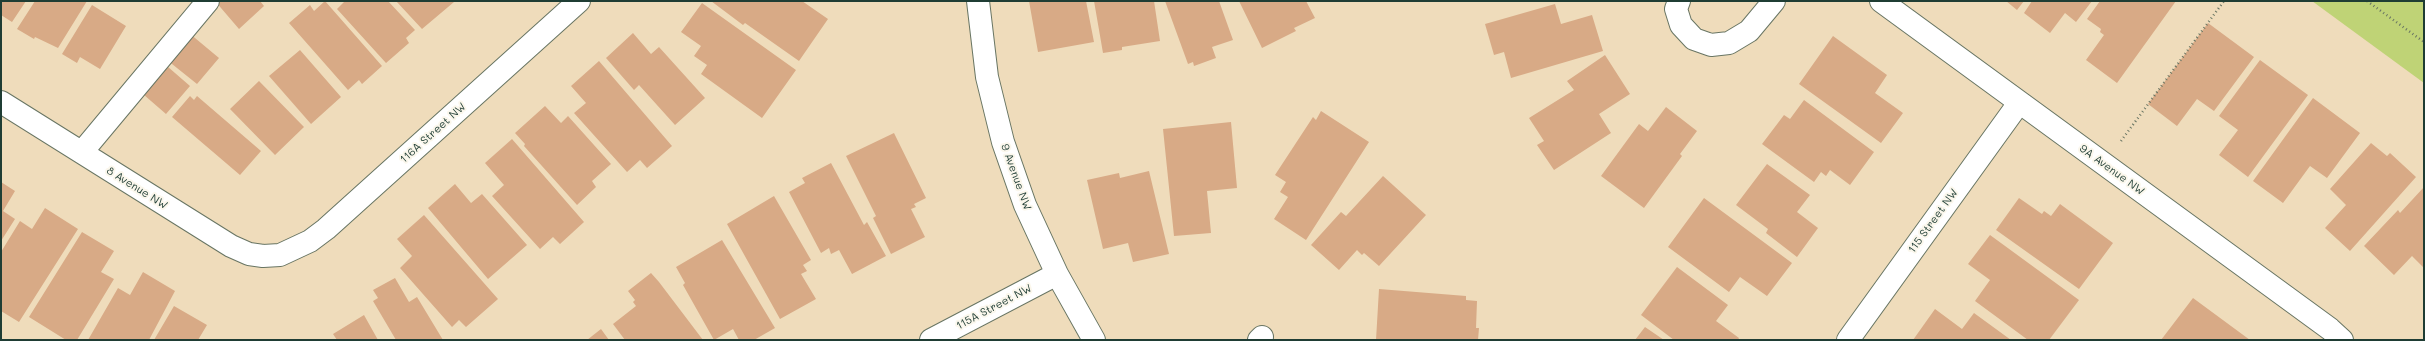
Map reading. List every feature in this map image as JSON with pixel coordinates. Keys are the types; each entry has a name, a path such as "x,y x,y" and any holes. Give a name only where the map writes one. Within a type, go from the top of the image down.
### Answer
{"street":[{"path":"82,152 208,1"},
{"name":"116A Street NW","path":"280,255 310,241 326,229 579,1"},
{"name":"9 Avenue NW","path":"978,1 987,77 1003,142 1025,205 1057,274 1094,340"},
{"path":"1679,1 1676,9 1681,25 1694,39 1712,46 1730,43 1749,31 1774,1"},
{"name":"9A Avenue NW","path":"1881,1 2330,329 2342,340"},
{"name":"8 Avenue NW","path":"1,102 231,246 249,254 263,256 280,255"},
{"name":"115 Street NW","path":"1848,340 2019,103"},
{"name":"115A Street NW","path":"932,340 1057,274"}],"path":[{"path":"2104,164 2224,1"},
{"path":"2367,1 2424,42"}],"green space":[{"path":"2312,1 2424,1 2424,83"}],"building":[{"path":"1,1 26,1 12,22 1,15"},
{"path":"35,1 87,1 58,48 35,37 34,39 17,29"},
{"path":"215,1 260,1 264,6 239,29"},
{"path":"325,1 382,66 362,84 359,80 348,90 289,23 310,5 314,11"},
{"path":"345,1 388,1 415,30 406,38 409,43 386,63 337,9"},
{"path":"396,1 453,1 454,2 422,29"},
{"path":"711,1 802,1 828,19 799,61 745,23 743,25"},
{"path":"1029,1 1086,1 1094,42 1038,52"},
{"path":"1094,1 1154,1 1160,41 1122,47 1122,50 1103,53"},
{"path":"1165,1 1219,1 1233,40 1212,47 1216,58 1194,66 1193,62 1188,64"},
{"path":"1239,1 1306,1 1315,18 1294,28 1296,31 1262,48"},
{"path":"2006,1 2024,1 2017,10"},
{"path":"2032,1 2092,1 2076,22 2065,13 2050,33 2024,13"},
{"path":"2100,1 2176,1 2117,83 2086,60 2104,35 2100,32 2101,29 2087,19"},
{"path":"702,3 796,70 762,118 701,74 707,65 694,56 701,46 681,32"},
{"path":"1555,4 1561,24 1592,15 1603,51 1511,78 1504,52 1494,55 1485,24"},
{"path":"92,5 126,26 100,69 80,57 77,63 62,54"},
{"path":"2208,23 2254,57 2214,111 2197,99 2177,126 2148,104"},
{"path":"189,33 219,58 197,84 167,60"},
{"path":"633,33 651,54 659,47 705,98 675,125 639,85 634,90 606,58"},
{"path":"1833,36 1887,75 1875,93 1903,113 1881,143 1799,84"},
{"path":"300,50 341,97 311,124 269,76"},
{"path":"1605,55 1630,94 1599,114 1611,133 1554,170 1537,145 1544,141 1529,118 1574,90 1567,81"},
{"path":"160,60 190,86 166,114 136,88"},
{"path":"2260,60 2308,95 2248,177 2219,155 2238,130 2219,116"},
{"path":"599,61 672,146 647,168 640,160 627,172 574,113 586,103 571,86"},
{"path":"259,81 304,127 275,155 230,109"},
{"path":"190,96 194,100 197,96 261,151 240,175 172,117"},
{"path":"2313,98 2360,133 2327,178 2310,166 2283,203 2253,181"},
{"path":"1804,100 1874,152 1850,185 1830,170 1826,176 1821,172 1814,182 1762,144 1784,115 1790,119"},
{"path":"545,106 561,123 568,116 611,164 592,181 596,187 577,205 524,146 525,144 515,133"},
{"path":"1666,107 1697,131 1680,154 1682,156 1644,208 1601,176 1639,124 1648,131"},
{"path":"1321,111 1369,142 1306,240 1274,219 1288,197 1280,192 1286,182 1275,175 1313,117 1316,120"},
{"path":"1231,122 1237,188 1207,191 1211,233 1174,236 1163,129"},
{"path":"894,133 926,198 914,204 916,207 911,209 925,237 891,254 873,218 876,216 846,156"},
{"path":"512,139 584,222 560,244 553,237 540,249 492,196 504,185 485,163"},
{"path":"2371,143 2387,156 2390,153 2416,177 2350,251 2325,228 2346,205 2330,189"},
{"path":"831,163 864,225 867,222 886,256 852,274 839,250 831,254 829,248 821,253 789,192 805,183 802,178"},
{"path":"1767,164 1810,195 1797,212 1818,228 1797,257 1766,233 1768,229 1736,205"},
{"path":"1149,171 1169,254 1133,262 1128,243 1103,249 1087,180 1119,173 1120,178"},
{"path":"1383,176 1426,215 1379,266 1364,253 1362,255 1357,250 1339,270 1311,245 1341,212 1346,216"},
{"path":"1,182 15,191 3,211 15,219 1,241"},
{"path":"455,184 471,203 482,194 527,245 488,279 428,208"},
{"path":"2424,187 2424,268 2412,256 2394,275 2364,246 2398,210 2400,213"},
{"path":"774,196 811,260 803,265 807,271 801,274 816,299 780,319 727,224"},
{"path":"1704,198 1792,263 1767,296 1740,277 1729,292 1668,247"},
{"path":"2019,198 2042,214 2044,211 2051,216 2060,204 2113,243 2079,289 1996,230"},
{"path":"45,208 78,229 19,322 1,311 1,252 20,221 32,229"},
{"path":"424,215 498,299 466,327 459,320 452,327 400,268 412,256 397,239"},
{"path":"82,232 114,251 101,272 114,279 77,340 66,340 29,317"},
{"path":"1990,235 2079,300 2049,340 2028,340 1975,301 1990,280 1968,264"},
{"path":"722,240 775,328 754,340 739,340 733,329 714,340 683,285 685,283 676,267"},
{"path":"1677,267 1728,305 1716,321 1739,338 1738,340 1674,340 1641,315"},
{"path":"143,272 175,291 149,340 88,340 118,288 130,295"},
{"path":"651,273 703,340 625,340 613,324 636,306 633,302 635,300 628,291"},
{"path":"395,278 409,302 417,297 443,340 396,340 373,301 378,298 373,290"},
{"path":"1379,289 1466,296 1466,300 1477,301 1476,328 1479,328 1478,340 1376,340"},
{"path":"2193,298 2250,340 2161,340"},
{"path":"174,306 207,325 198,340 154,340"},
{"path":"1935,309 1962,329 1974,313 2011,340 1913,340"},
{"path":"364,315 378,340 337,340 333,334"},
{"path":"1645,327 1664,340 1635,340"},
{"path":"601,329 609,340 587,340"}]}
